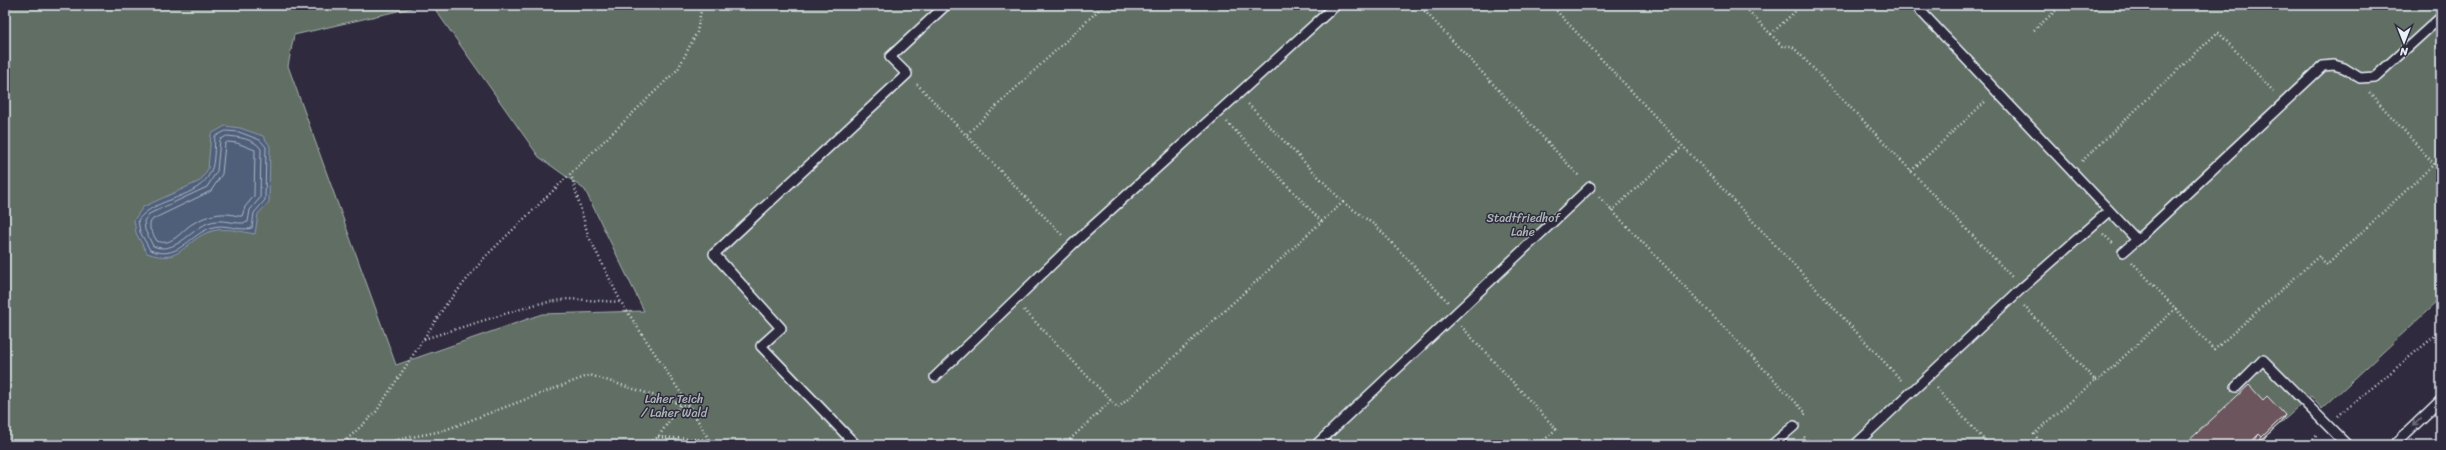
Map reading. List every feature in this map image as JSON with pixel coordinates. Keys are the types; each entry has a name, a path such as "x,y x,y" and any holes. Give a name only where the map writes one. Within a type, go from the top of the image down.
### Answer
{"lane":[{"path":"856,445 761,346 781,328 714,254 907,74 890,57 946,5"},
{"path":"935,377 1072,246 1336,5"},
{"path":"1915,5 2137,240"},
{"path":"2122,252 2137,240 2324,66 2334,65 2344,68 2360,78 2375,77 2441,17"},
{"path":"1316,445 1456,315 1590,187"},
{"path":"1855,445 2022,288 2109,211"},
{"path":"2236,387 2263,360 2347,445"},
{"path":"2394,445 2441,400"},
{"path":"1772,445 1794,426"}],"path":[{"path":"341,445 376,412 445,306 486,256 678,69 697,32 702,5"},
{"path":"967,134 1104,5"},
{"path":"1419,5 1611,211 1806,413 1794,426 1812,445"},
{"path":"1551,5 1682,147 1912,391"},
{"path":"1743,5 1782,46 1792,46 2022,288"},
{"path":"1771,34 1802,5"},
{"path":"2034,30 2062,5"},
{"path":"2072,171 2218,32 2284,102"},
{"path":"907,74 967,134 1072,246"},
{"path":"2093,226 2122,252 2214,350 2319,256 2326,265 2434,164 2361,82 2360,78"},
{"path":"1911,171 1997,91"},
{"path":"1238,94 1343,202 1376,226 1556,428 1538,445"},
{"path":"1218,112 1322,222"},
{"path":"1611,211 1682,147"},
{"path":"571,174 588,235 621,302 690,407 712,445"},
{"path":"1015,300 1118,408 1343,202"},
{"path":"2014,296 2095,380"},
{"path":"424,339 537,304 568,299 621,302"},
{"path":"2043,445 2034,434 2095,380 2100,379 2176,308"},
{"path":"2307,445 2327,425 2441,331"},
{"path":"371,445 442,431 590,375 690,407"},
{"path":"1926,377 1989,445"},
{"path":"1064,445 1111,401"},
{"path":"646,445 658,437 681,404"},
{"path":"658,437 709,440"},
{"path":"2264,438 2270,445"}],"green space":[{"name":"Stadtfriedhof Lahe","path":"5,5 424,5 294,35 288,66 396,365 542,314 644,311 585,190 539,157 432,5 2441,5 2441,298 2322,409 2311,396 2256,445 2254,442 2250,445 5,445"}],"water":[{"path":"225,126 240,128 263,136 270,146 269,202 258,214 255,234 234,230 217,230 203,235 176,254 159,256 147,253 136,233 134,220 143,207 200,181 208,169 211,134"}],"building":[{"path":"2249,385 2263,400 2267,396 2285,415 2262,437 2259,434 2248,445 2184,445"}],"park label":[{"name":"Laher Teich / Laher Wald","path":"674,406"}]}
